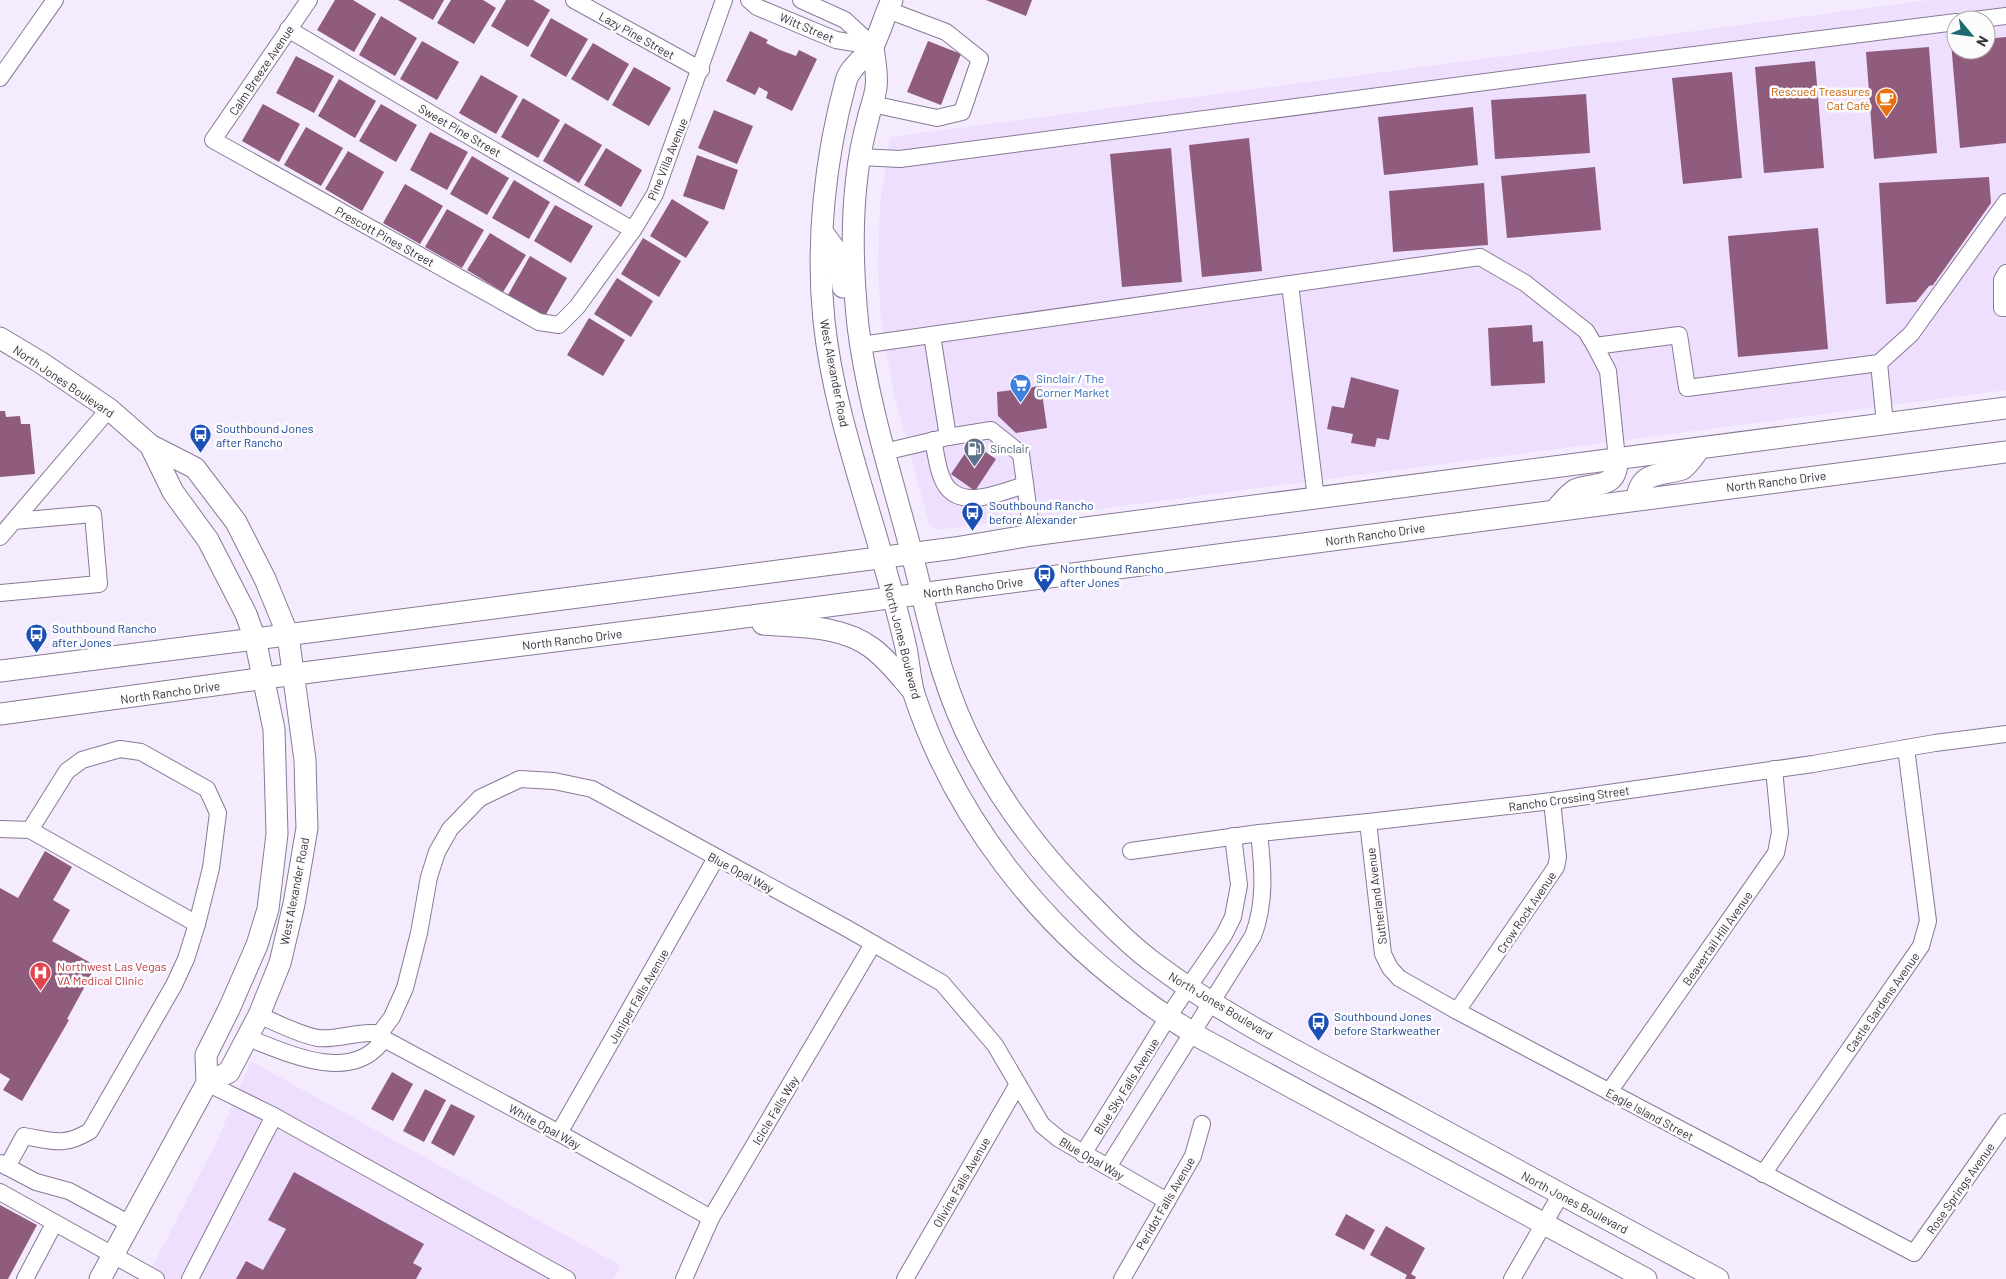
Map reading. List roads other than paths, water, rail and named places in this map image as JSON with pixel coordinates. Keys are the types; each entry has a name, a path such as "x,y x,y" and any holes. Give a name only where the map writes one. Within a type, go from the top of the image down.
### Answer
{"main road":[{"name":"West Alexander Road","path":"882,556 850,448 829,357 824,322 822,285 823,233 835,127 848,76 873,46 890,5"},
{"name":"West Alexander Road","path":"873,46 877,86 857,176 854,250 855,290 865,368 884,452 912,553"},
{"path":"823,233 840,256 847,332 861,345"},
{"name":"North Jones Boulevard","path":"0,338 40,362 109,410 150,445 195,468 236,522 278,608 288,635 295,674"},
{"path":"0,671 255,640 912,553 1032,535 2006,408"},
{"name":"North Jones Boulevard","path":"150,445 173,492 208,540 224,570 255,640 264,679"},
{"path":"1637,499 1640,486 1646,479 1654,475 1683,469 1700,448"},
{"name":"North Rancho Drive","path":"0,714 2006,452"},
{"path":"1555,510 1575,490 1599,486 1606,482 1616,470 1617,459"},
{"name":"North Jones Boulevard","path":"912,553 938,663 953,705 974,750 1027,833 1058,870 1122,936 1149,960 1212,1003 1718,1279"},
{"name":"North Jones Boulevard","path":"882,556 906,648 913,691 936,750 955,788 1008,871 1042,910 1080,948 1109,973 1168,1017 1192,1032 1646,1279"},
{"path":"721,620 823,629 855,639 873,649 913,691"},
{"name":"West Alexander Road","path":"264,679 274,729 277,834 268,909 257,945 229,1010 206,1055 207,1083 229,1072 248,1038 280,963 294,904 306,828 305,760 295,674"},
{"path":"100,1279 207,1083"}],"street":[{"path":"0,78 54,0"},
{"name":"Calm Breeze Avenue","path":"213,140 309,0"},
{"name":"Lazy Pine Street","path":"574,0 701,70"},
{"name":"Pine Villa Avenue","path":"559,325 577,307 633,230 655,194 701,70 724,0"},
{"name":"Witt Street","path":"749,0 757,7 777,7 836,40 873,46"},
{"name":"Witt Street","path":"801,0 845,20 873,46"},
{"path":"872,104 937,118 962,112 980,59 946,32 890,5"},
{"path":"860,157 900,159 1946,23"},
{"name":"Sweet Pine Street","path":"288,29 633,230"},
{"name":"Prescott Pines Street","path":"213,140 539,322 559,325"},
{"path":"1596,346 1679,335 1687,388 1879,363 1911,334 2006,202"},
{"path":"861,345 1480,257 1525,283 1586,332 1596,346 1608,371 1617,459"},
{"path":"2006,273 2002,280 2002,308 2006,308"},
{"path":"1290,284 1316,499"},
{"path":"932,335 941,439 942,480 952,491 965,498 979,499 1025,484"},
{"path":"1879,363 1886,424"},
{"path":"0,536 109,410"},
{"path":"884,452 991,430 1021,454 1032,535"},
{"path":"0,593 99,584 93,514 14,521"},
{"name":"Rancho Crossing Street","path":"1131,850 1233,836 1552,801 2006,734"},
{"name":"Castle Gardens Avenue","path":"1762,1174 1921,946 1928,921 1906,748"},
{"path":"30,830 68,771 82,760 120,749 141,752 207,789 218,813 211,868 186,959 174,985 90,1131 76,1139 57,1142 24,1136 3,1165 36,1182 69,1191 130,1224"},
{"name":"Beavertail Hill Avenue","path":"1610,1092 1776,853 1780,832 1774,769"},
{"name":"Blue Opal Way","path":"248,1038 300,1058 330,1063 353,1060 372,1054 380,1044 378,1036 392,1017 405,988 419,933 429,877 437,852 450,829 480,798 520,779 554,781 592,789 942,983 995,1045 1042,1125 1059,1139 1083,1154 1167,1201"},
{"name":"Crow Rock Avenue","path":"1457,1012 1556,867 1558,857 1552,801"},
{"name":"Sutherland Avenue","path":"1368,822 1379,930 1383,954 1390,968"},
{"path":"0,829 30,830 197,924"},
{"path":"1108,1167 1253,936 1259,922 1262,906 1259,833"},
{"name":"Blue Sky Falls Avenue","path":"1083,1154 1168,1017 1224,935 1233,918 1238,879 1233,836"},
{"name":"Juniper Falls Avenue","path":"559,1133 716,858"},
{"path":"1238,879 1262,876"},
{"name":"Icicle Falls Way","path":"684,1279 711,1218 873,944"},
{"name":"Eagle Island Street","path":"1390,968 1400,978 1457,1012 1914,1253"},
{"path":"259,1015 318,1038 346,1037 364,1032 373,1033 378,1036"},
{"name":"White Opal Way","path":"378,1036 559,1133 711,1218"},
{"path":"346,1037 353,1060"},
{"path":"207,1083 274,1116 567,1279"},
{"name":"Olivine Falls Avenue","path":"905,1279 1018,1084"},
{"path":"1113,1107 1136,1122"},
{"path":"190,1279 274,1116"},
{"name":"Rose Springs Avenue","path":"1914,1253 2006,1122"},
{"name":"Peridot Falls Avenue","path":"1122,1279 1193,1156 1202,1124"},
{"path":"0,1192 54,1224 156,1279"},
{"path":"1512,1279 1561,1194"},
{"path":"25,1279 54,1224"}],"place":[{"name":"Rescued Treasures Cat Café","path":"1886,117"},
{"name":"Sinclair / The Corner Market","path":"1020,404"},
{"name":"Southbound Jones after Rancho","path":"200,454"},
{"name":"Sinclair","path":"974,467"},
{"name":"Southbound Rancho before Alexander","path":"973,531"},
{"name":"Northbound Rancho after Jones","path":"1044,594"},
{"name":"Southbound Rancho after Jones","path":"36,654"},
{"name":"Northwest Las Vegas VA Medical Clinic","path":"41,992"},
{"name":"Southbound Jones before Starkweather","path":"1318,1042"}]}
